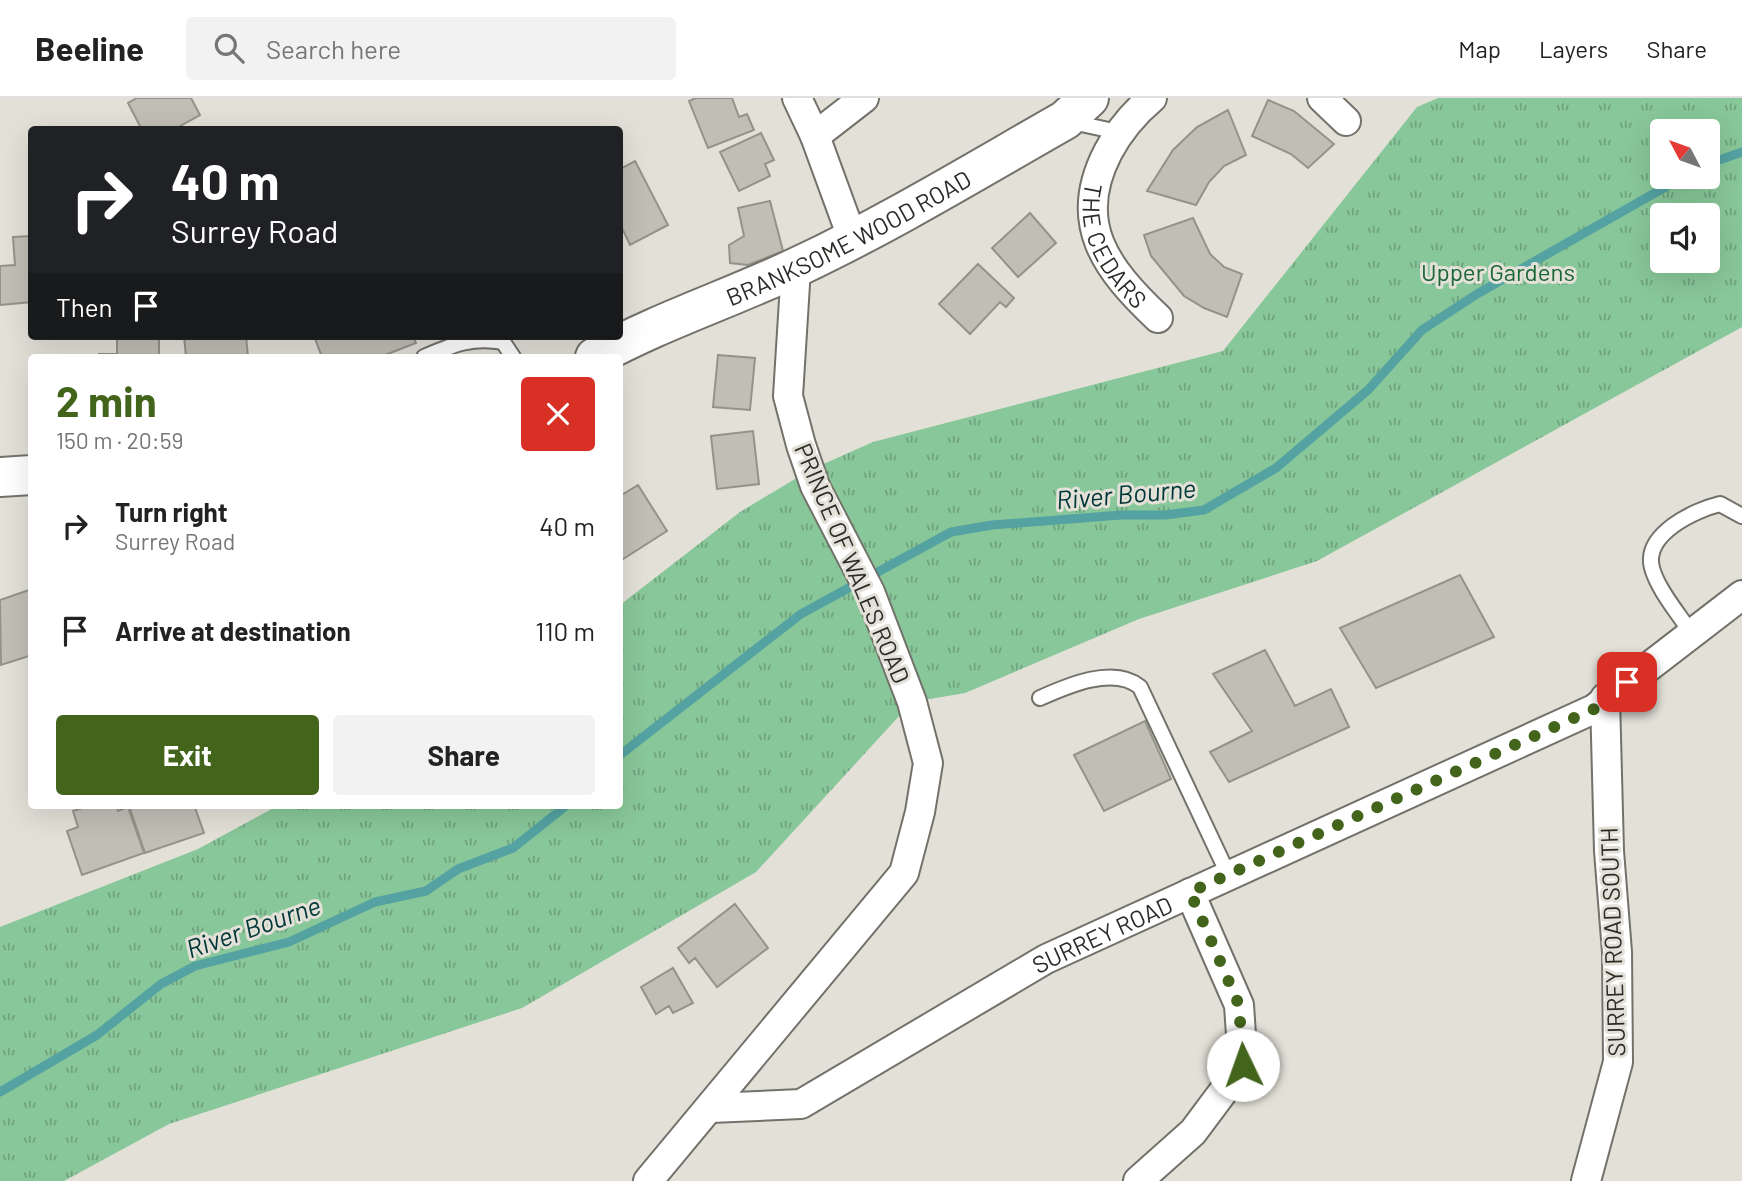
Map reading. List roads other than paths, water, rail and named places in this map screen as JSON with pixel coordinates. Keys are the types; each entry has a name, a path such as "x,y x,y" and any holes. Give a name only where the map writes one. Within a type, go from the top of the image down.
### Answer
{"street":[{"path":"797,98 815,136 853,240"},
{"path":"815,136 864,98"},
{"name":"THE CEDARS","path":"1152,98 1118,132 1102,163 1092,193 1091,216 1108,259 1131,292 1158,318"},
{"path":"1322,98 1346,121"},
{"name":"BRANKSOME WOOD ROAD","path":"600,354 626,339 796,268 853,240 1077,109"},
{"name":"PRINCE OF WALES ROAD","path":"648,1181 904,873 920,812 928,764 912,702 870,592 815,486 788,396 796,268"},
{"path":"0,477 28,475"},
{"name":"SURREY ROAD","path":"711,1108 801,1104 1046,959 1594,709 1742,595"},
{"name":"SURREY ROAD SOUTH","path":"1586,1181 1618,1062 1617,952 1609,851 1605,698"},
{"path":"1138,1181 1192,1132 1243,1065 1239,1005 1190,892"}],"lane":[{"path":"1077,109 1118,132"},
{"path":"431,354 468,340"},
{"path":"493,340 503,342 511,354"},
{"path":"1691,633 1652,569 1651,554 1660,538 1695,511 1720,504 1742,516"},
{"path":"1040,698 1076,684 1113,677 1131,680 1140,687 1228,874"}],"waterway":[{"name":"River Bourne","path":"1720,160 1742,152"},
{"name":"River Bourne","path":"623,753 801,614 951,532 992,525 1121,515 1165,515 1204,510 1276,468 1368,390 1422,330 1477,294 1662,189"},
{"name":"River Bourne","path":"0,1092 97,1035 161,984 195,966 289,942 375,902 426,891 458,869 513,848 562,809"}],"park label":[{"name":"Upper Gardens","path":"1498,271"}]}
